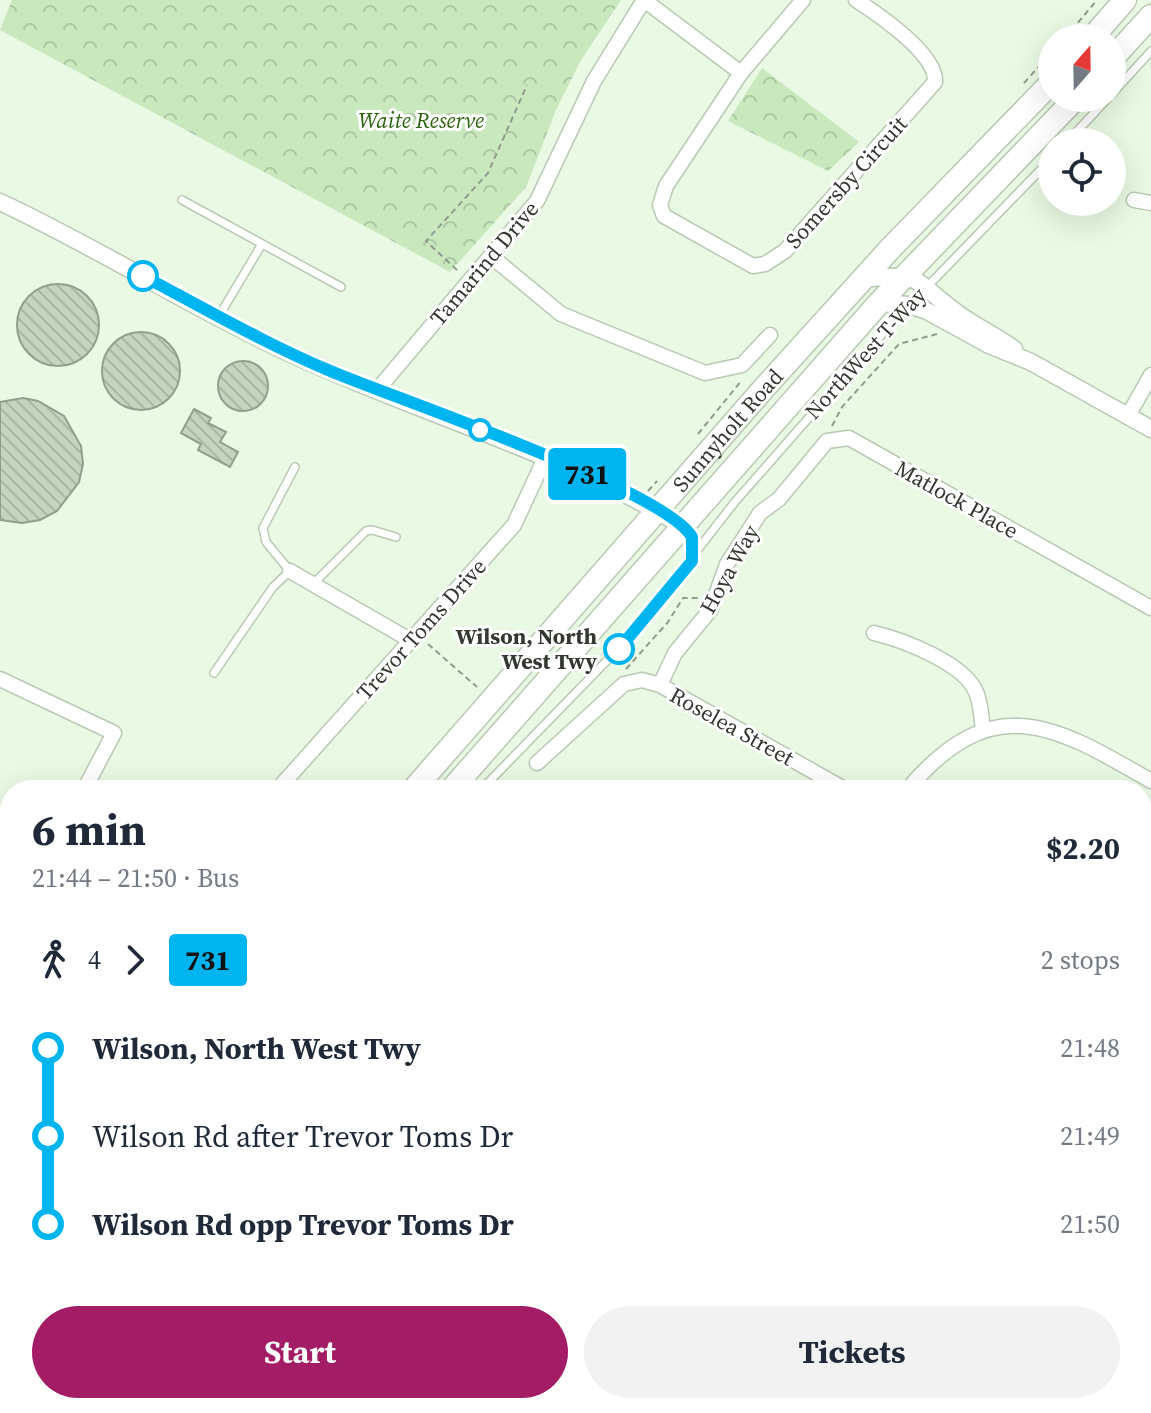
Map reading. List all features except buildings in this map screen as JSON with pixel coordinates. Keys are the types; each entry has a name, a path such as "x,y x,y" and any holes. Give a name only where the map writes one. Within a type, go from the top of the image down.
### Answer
{"main road":[{"path":"1104,24 1125,0"},
{"path":"1126,44 1151,16"},
{"name":"Sunnyholt Road","path":"422,780 656,509 863,279 1038,97"},
{"name":"Sunnyholt Road","path":"460,780 903,276 1062,112"}],"street":[{"path":"644,0 741,73"},
{"name":"Tamarind Drive","path":"378,389 537,201 594,81 644,0"},
{"name":"Somersby Circuit","path":"803,0 741,73 666,186 660,205 664,216 753,266 765,264 785,251 935,82 936,72 927,57 856,0"},
{"path":"1134,200 1151,203"},
{"path":"0,202 289,353 546,456 620,489 681,525"},
{"path":"492,257 561,314 705,373 742,365 770,335"},
{"path":"863,279 903,276 927,285 955,312 997,336 1031,362"},
{"path":"879,303 909,305 1031,362 1151,429"},
{"path":"1128,416 1151,375"},
{"name":"Matlock Place","path":"833,439 849,438 1151,608"},
{"name":"Hoya Way","path":"660,685 675,653 711,609 727,564 760,513 779,499 827,441 833,439"},
{"name":"Trevor Toms Drive","path":"286,780 514,525 546,456"},
{"path":"290,571 413,637"},
{"path":"874,633 901,639 961,672 976,692 983,729"},
{"path":"0,679 114,733 89,780"},
{"path":"537,763 624,684 642,680 660,685"},
{"name":"Roselea Street","path":"660,685 828,780"},
{"path":"917,780 947,748 983,729 1025,726 1050,730 1096,749 1149,780"}],"lane":[{"path":"1126,78 1151,51"},
{"path":"1080,128 1095,112"},
{"name":"NorthWest T-Way","path":"491,780 628,639 692,561 734,503 795,431 927,285 1038,172"},
{"path":"182,200 341,287"},
{"path":"219,316 262,244"},
{"path":"214,673 273,587 290,571 266,542 263,528 295,467"},
{"path":"681,525 692,537 692,561"},
{"path":"313,585 366,531 396,537"}],"path":[{"path":"1077,24 1097,0"},
{"path":"457,270 426,241 488,173 527,85"},
{"path":"833,439 836,415 899,344 940,333"},
{"path":"413,637 481,690"}],"green space":[{"name":"Waite Reserve","path":"12,0 621,0 581,60 556,110 526,187 450,272 0,30"},
{"path":"762,68 859,142 828,171 728,121"}],"bus line":[{"name":"731","path":"143,276 289,353 546,456 620,489 689,531 693,543 692,561 619,649"}],"place":[{"name":"Wilson, North West Twy","path":"619,649"}]}
